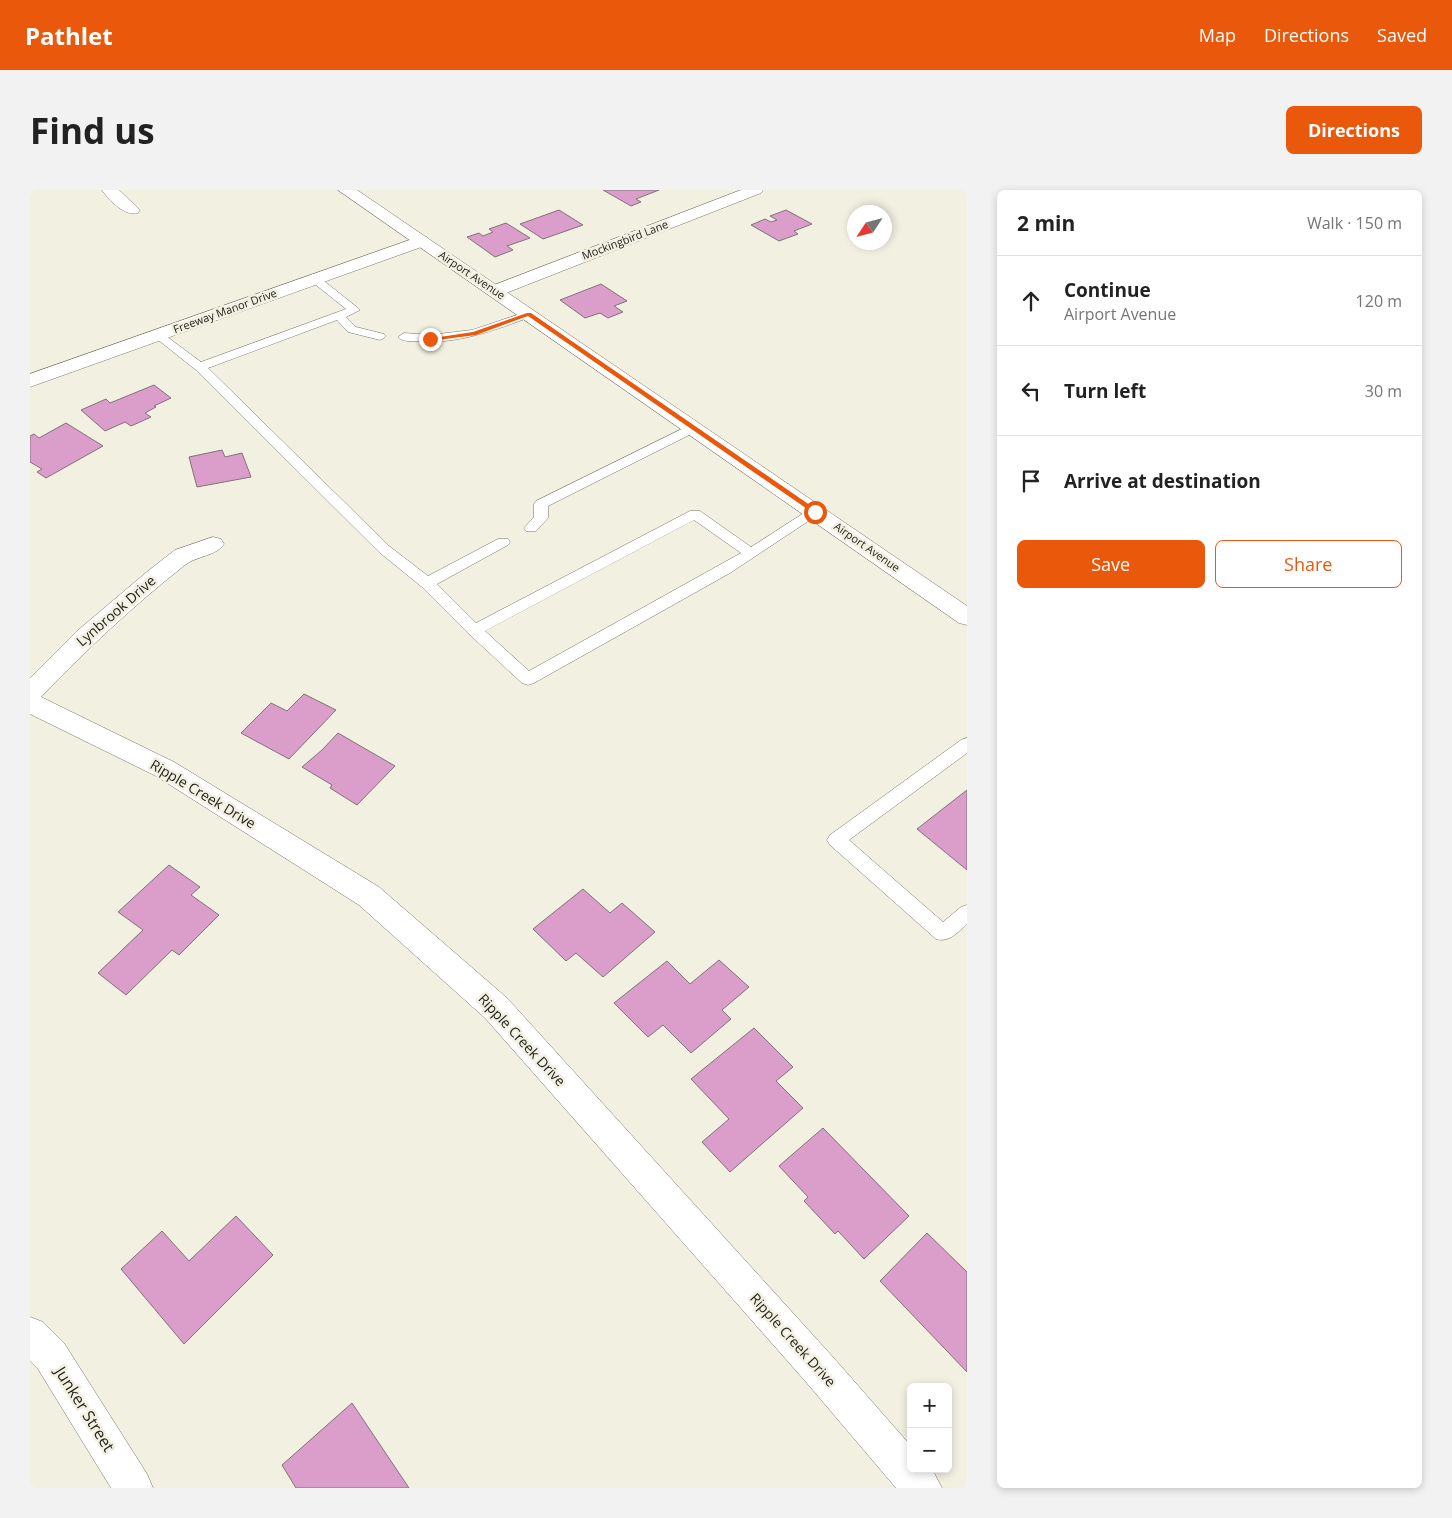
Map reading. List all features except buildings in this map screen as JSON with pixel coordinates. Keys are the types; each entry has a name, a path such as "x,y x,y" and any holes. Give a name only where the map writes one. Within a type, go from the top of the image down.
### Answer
{"street":[{"path":"110,190 132,210"},
{"name":"Airport Avenue","path":"346,190 495,290 967,617"},
{"name":"Mockingbird Lane","path":"495,290 755,190"},
{"name":"Freeway Manor Drive","path":"30,381 421,241"},
{"name":"Lynbrook Drive","path":"30,693 85,637 156,576 183,555 213,544"},
{"name":"Ripple Creek Drive","path":"30,703 165,769 369,896 496,1008 820,1369 922,1488"},
{"name":"Junker Street","path":"30,1336 52,1356 133,1488"}],"lane":[{"path":"200,367 354,310 315,279"},
{"path":"404,337 430,339 474,333 529,314"},
{"path":"339,316 352,330 380,336"},
{"path":"158,335 200,367 384,549 427,583 474,630 528,679 725,570 815,512"},
{"path":"531,528 541,518 541,504 694,428"},
{"path":"474,630 695,514 750,553"},
{"path":"427,583 503,542"},
{"path":"967,744 836,840 943,932 967,913"}],"route":[{"path":"430,339 474,333 529,314 815,512"}]}
